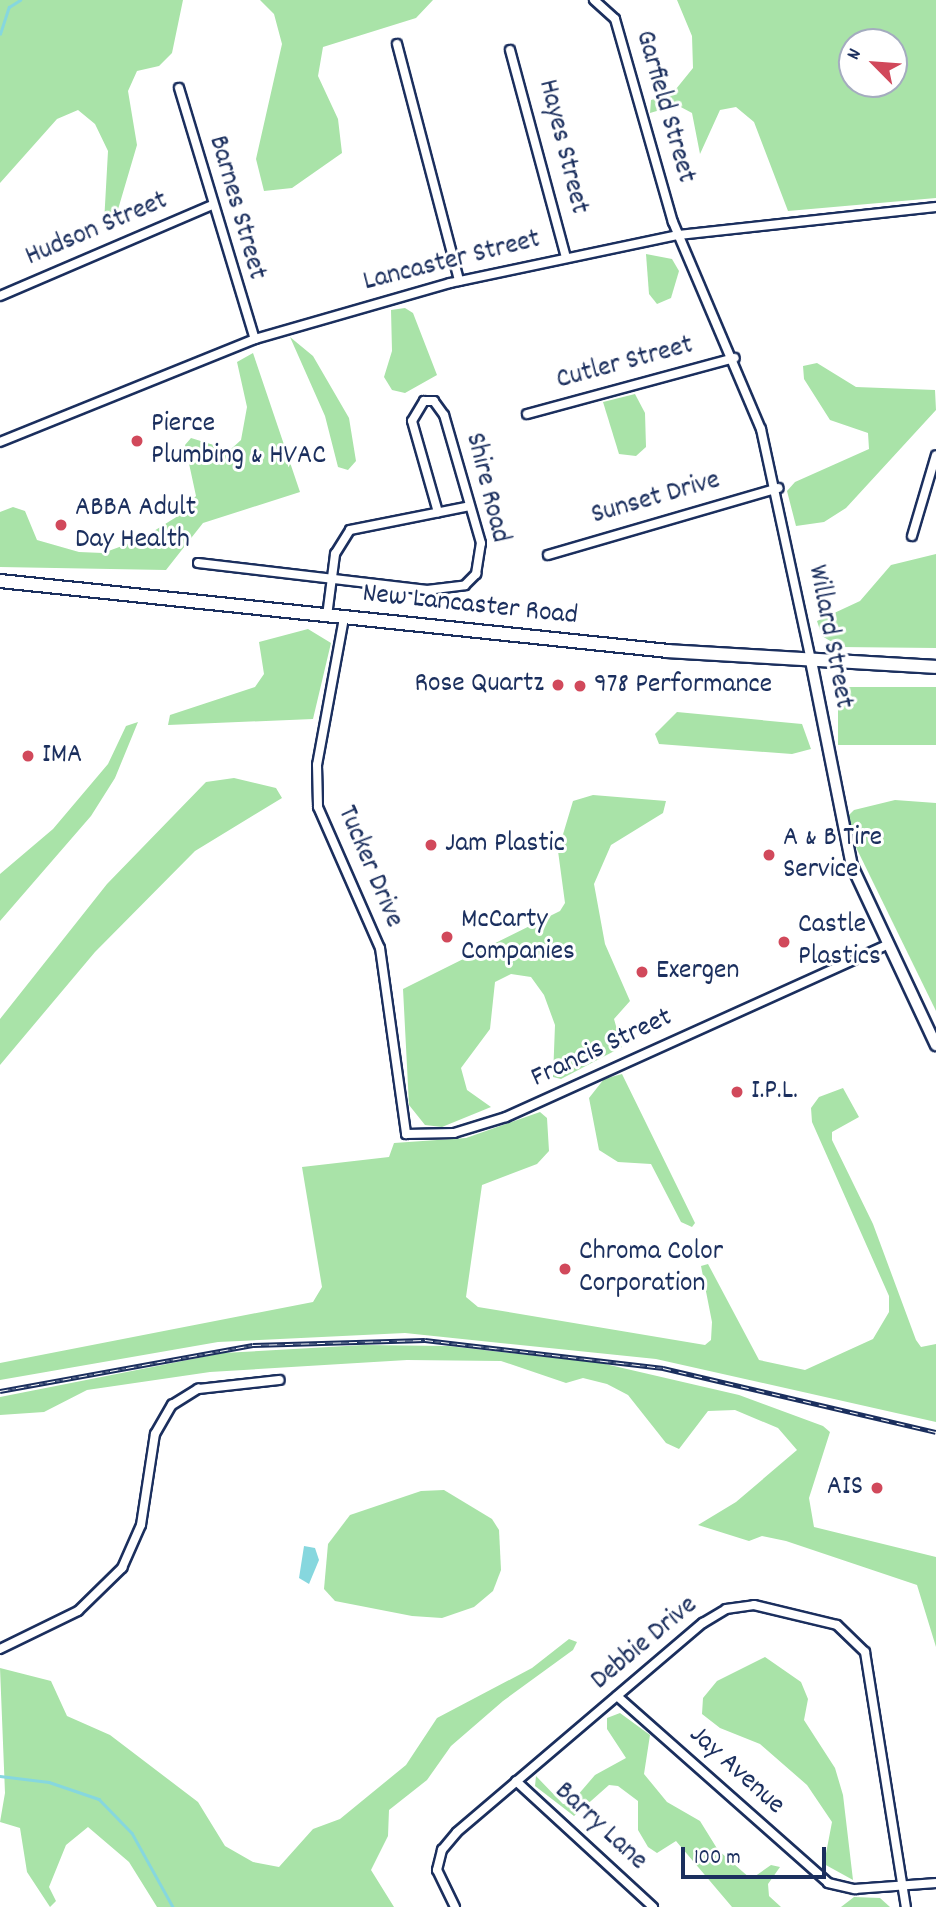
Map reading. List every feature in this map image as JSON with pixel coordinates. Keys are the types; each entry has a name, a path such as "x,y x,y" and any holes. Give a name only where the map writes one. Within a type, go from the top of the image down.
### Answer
{"main road":[{"name":"New Lancaster Road","path":"0,581 344,618 811,661 936,667"}],"street":[{"name":"Garfield Street","path":"594,0 615,19 678,235"},
{"path":"397,44 459,281"},
{"name":"Hayes Street","path":"510,50 566,257"},
{"name":"Barnes Street","path":"179,88 212,205 255,339"},
{"name":"Hudson Street","path":"0,296 212,205"},
{"name":"Lancaster Street","path":"0,442 255,339 459,281 678,235 936,207"},
{"name":"Willard Street","path":"678,235 735,358 778,488 842,830 887,945 936,1045"},
{"name":"Cutler Street","path":"527,414 735,358"},
{"name":"Shire Road","path":"198,563 427,590 465,584 480,563 470,506 444,415 434,401 424,401 412,421 438,512"},
{"path":"912,536 936,455"},
{"name":"Sunset Drive","path":"548,555 778,488"},
{"path":"327,616 331,578 340,540 351,530 470,506"},
{"name":"Tucker Drive","path":"344,618 317,765 318,807 380,948 406,1134"},
{"name":"Francis Street","path":"406,1134 454,1133 506,1117 887,945"},
{"path":"0,1649 78,1611 122,1568 141,1525 155,1433 172,1405 198,1389 280,1380"},
{"name":"Debbie Drive","path":"455,1907 438,1878 442,1850 516,1781 726,1609 764,1606 844,1628 865,1652 873,1678 906,1887 906,1907"},
{"name":"Jay Avenue","path":"617,1696 828,1883 906,1887 936,1883"},
{"name":"Barry Lane","path":"516,1781 653,1907"}],"green space":[{"path":"0,0 183,0 172,53 159,66 137,71 128,91 137,145 114,223 104,223 108,151 95,124 78,110 57,119 0,183"},
{"path":"260,0 433,0 416,18 323,47 318,76 338,119 342,153 292,188 264,191 256,159 282,44 274,14"},
{"path":"677,0 936,0 936,198 788,211 754,122 736,107 720,110 700,154 692,113 677,105 650,113 651,100 672,94 693,68 692,36"},
{"path":"646,254 672,259 679,271 671,298 657,304 649,294"},
{"path":"405,308 413,313 437,375 405,393 392,390 384,377 392,351 391,310"},
{"path":"290,337 313,356 349,418 356,461 348,470 338,467 325,416"},
{"path":"253,353 300,492 203,523 166,570 0,567 0,512 13,507 25,511 37,540 79,552 103,553 141,539 178,516 196,496 185,445 191,438 230,450 241,440 247,407 237,362"},
{"path":"817,363 856,387 935,390 936,410 846,508 824,522 796,526 787,491 795,482 869,449 868,433 830,420 804,379 803,366"},
{"path":"635,394 645,413 646,447 636,456 619,454 603,402"},
{"path":"936,554 936,648 840,647 822,636 817,621 860,601 891,565"},
{"path":"308,629 331,643 313,719 168,725 170,715 255,687 264,674 259,642"},
{"path":"838,687 936,687 936,745 838,745"},
{"path":"677,712 802,724 811,749 792,754 659,744 655,734"},
{"path":"138,722 115,778 91,816 0,921 0,874 53,829 108,764 126,726"},
{"path":"234,778 276,788 282,798 195,851 95,952 0,1065 0,1019 107,884 206,782"},
{"path":"593,795 666,801 663,813 611,845 594,884 605,944 630,1001 614,1019 622,1047 561,1079 553,1077 555,1025 544,995 531,977 511,974 495,982 490,1029 461,1068 467,1090 491,1107 442,1127 425,1125 409,1105 403,989 560,911 565,903 558,851 573,801"},
{"path":"895,800 936,803 936,1011 849,833 847,817 854,810"},
{"path":"622,1074 695,1223 692,1227 681,1222 651,1164 618,1162 599,1150 589,1098 604,1079"},
{"path":"843,1088 859,1117 832,1132 832,1140 873,1224 916,1340 921,1347 936,1344 936,1422 656,1359 405,1333 218,1342 0,1380 0,1363 313,1302 322,1287 302,1167 389,1157 394,1143 466,1138 540,1112 547,1118 549,1151 537,1164 482,1185 466,1297 478,1307 705,1345 711,1340 712,1322 701,1266 708,1264 759,1360 805,1370 873,1339 889,1312 889,1296 812,1122 811,1108 819,1097"},
{"path":"364,1345 448,1346 601,1363 739,1395 823,1426 830,1432 809,1498 814,1527 936,1557 936,1647 917,1585 786,1541 762,1536 749,1541 698,1525 736,1502 797,1450 778,1428 735,1410 708,1411 679,1449 666,1443 628,1395 607,1384 583,1378 566,1383 501,1361 407,1360 210,1372 87,1390 44,1412 0,1415 0,1397 223,1353"},
{"path":"444,1490 492,1519 499,1530 501,1570 493,1591 474,1607 442,1618 412,1616 335,1601 324,1589 328,1544 350,1515 421,1491"},
{"path":"569,1639 577,1642 573,1650 503,1701 451,1746 427,1780 389,1810 388,1836 371,1870 394,1907 157,1907 129,1862 88,1827 66,1845 49,1887 56,1901 50,1907 27,1872 20,1828 0,1822 5,1793 0,1668 51,1681 67,1716 110,1735 198,1802 225,1846 253,1862 279,1867 313,1829 340,1819 406,1765 437,1718 532,1668"},
{"path":"765,1657 801,1682 808,1699 804,1720 835,1768 843,1795 853,1880 824,1864 832,1822 807,1785 760,1744 720,1728 702,1714 703,1698 717,1681"},
{"path":"620,1713 650,1735 644,1774 667,1802 700,1821 718,1850 751,1879 771,1865 780,1867 768,1884 769,1896 781,1907 732,1907 676,1841 657,1853 648,1847 638,1830 638,1801 618,1786 609,1785 574,1816 535,1786 536,1776 563,1804 571,1803 595,1775 626,1758 607,1729 607,1718"},
{"path":"854,1897 880,1898 890,1907 841,1907"}],"water":[{"path":"304,1546 315,1548 319,1560 309,1584 299,1578"}],"waterway":[{"path":"0,34 9,7 20,0"},
{"path":"0,1776 49,1782 99,1799 132,1833 173,1907"}],"railway":[{"path":"0,1391 253,1345 425,1340 663,1368 936,1432"}],"place":[{"name":"Pierce Plumbing & HVAC","path":"137,441"},
{"name":"ABBA Adult Day Health","path":"61,525"},
{"name":"Rose Quartz","path":"558,685"},
{"name":"978 Performance","path":"580,686"},
{"name":"IMA","path":"28,756"},
{"name":"Jam Plastic","path":"431,845"},
{"name":"A & B Tire Service","path":"769,855"},
{"name":"McCarty Companies","path":"447,937"},
{"name":"Castle Plastics","path":"784,942"},
{"name":"Exergen","path":"642,972"},
{"name":"I.P.L.","path":"737,1092"},
{"name":"Chroma Color Corporation","path":"565,1269"},
{"name":"AIS","path":"877,1488"}]}
